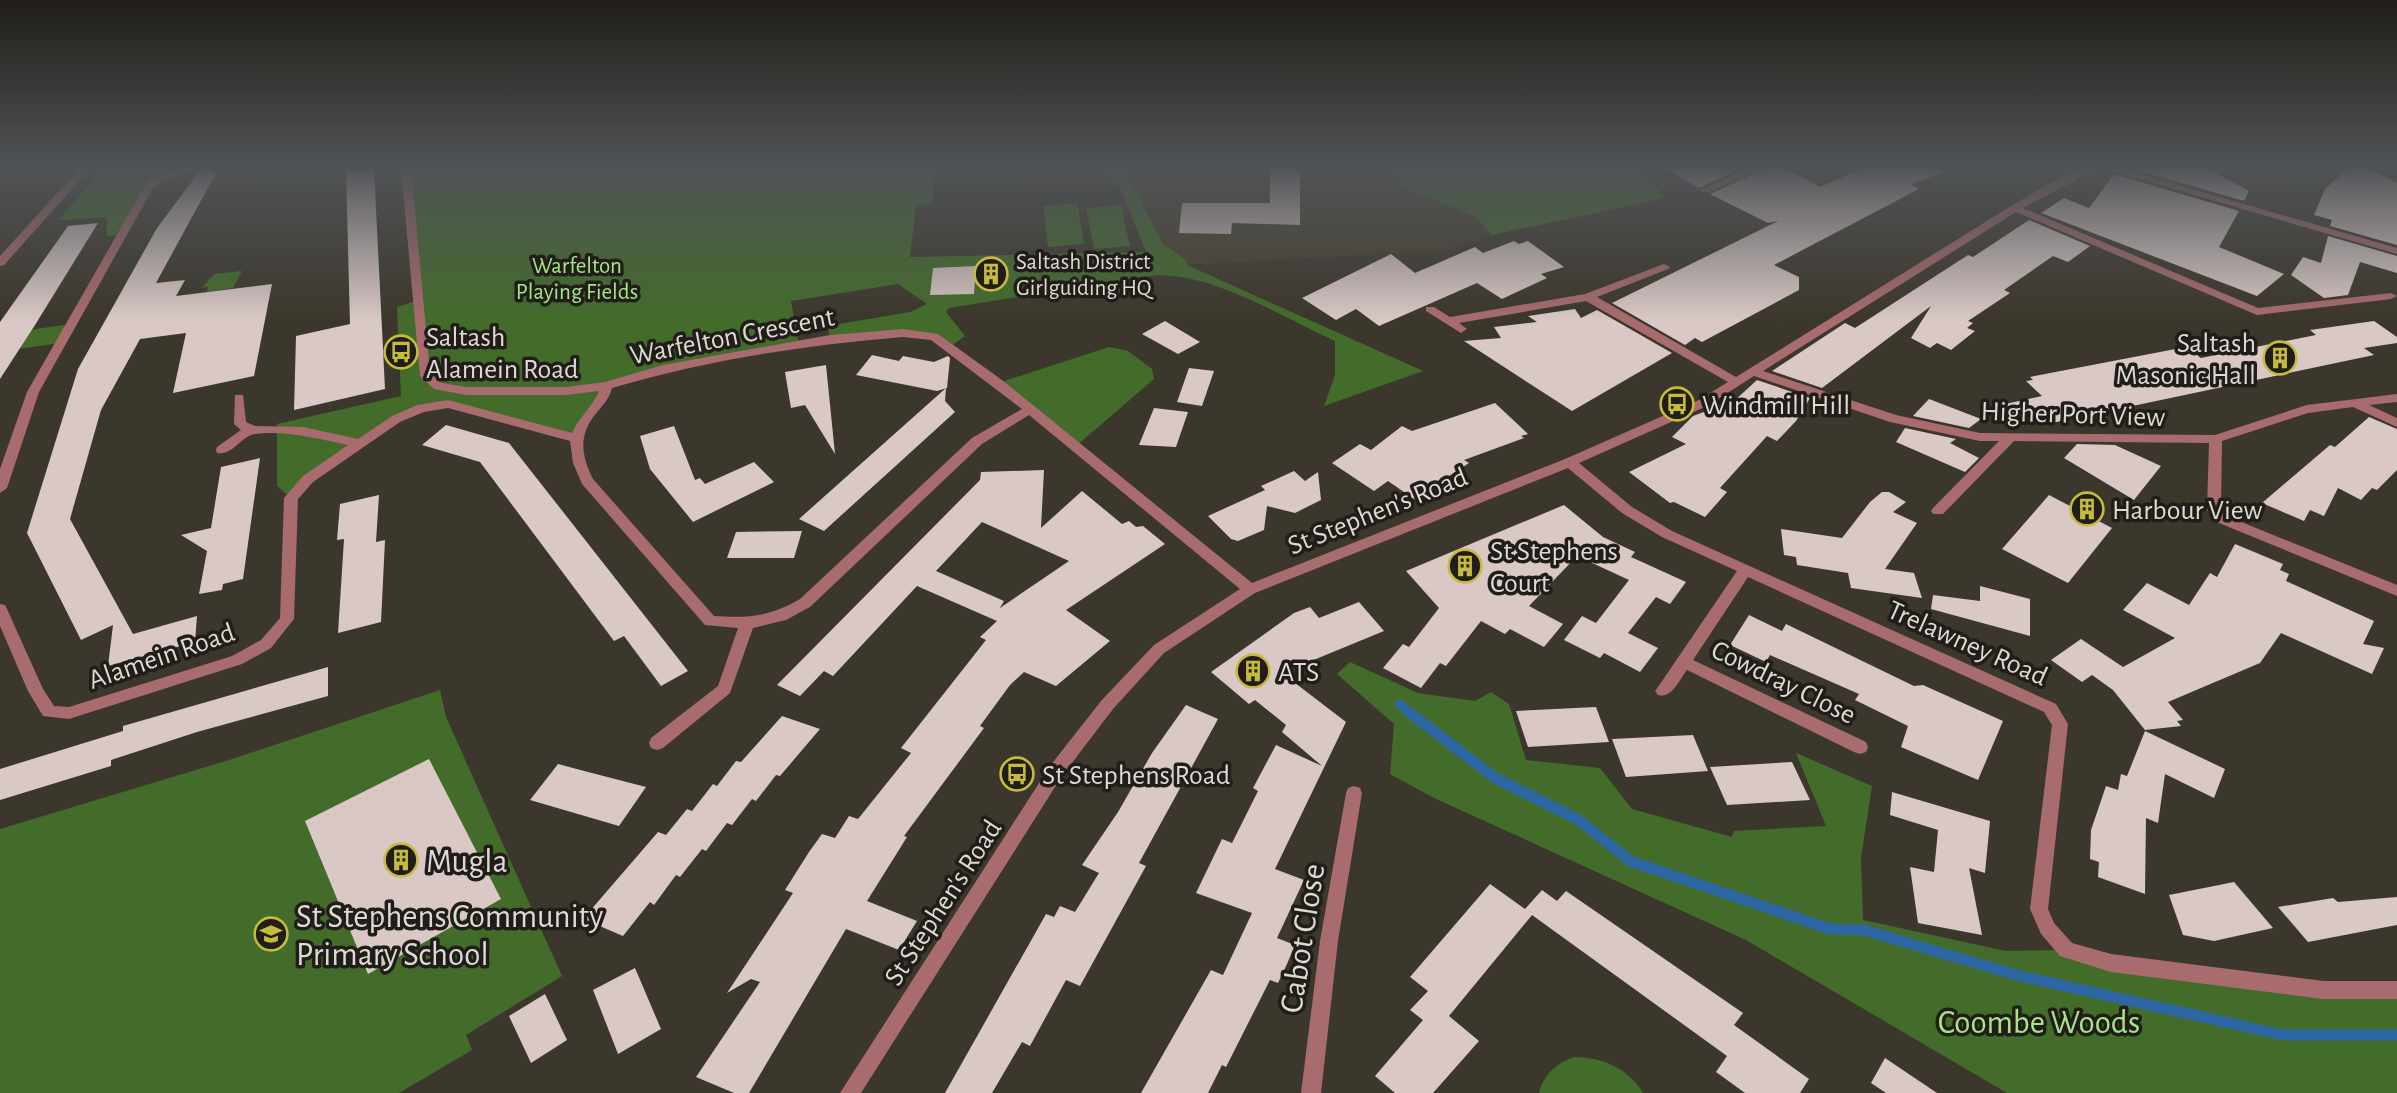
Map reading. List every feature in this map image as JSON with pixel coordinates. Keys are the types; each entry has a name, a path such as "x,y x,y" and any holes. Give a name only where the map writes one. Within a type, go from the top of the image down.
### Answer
{"street":[{"path":"3,257 38,219"},
{"path":"0,488 33,392 131,219"},
{"path":"410,219 424,373 438,386 466,391 566,391 606,386"},
{"name":"St Stephen's Road","path":"850,1093 1056,771 1107,705 1159,649 1250,589 1570,462 1703,403 1997,219"},
{"path":"2041,219 2257,312 2391,296"},
{"path":"2285,219 2397,251"},
{"path":"1448,321 1588,297 1664,267"},
{"path":"1588,297 1735,381"},
{"path":"1430,309 1461,329"},
{"name":"Warfelton Crescent","path":"576,438 589,415 604,399 606,386 663,369 830,339 903,332 944,342 1250,589"},
{"name":"Higher Port View","path":"1751,371 1894,418 1980,437 2216,439 2306,409 2397,398"},
{"path":"239,398 240,424 251,429 303,431 357,443"},
{"path":"2354,403 2397,424"},
{"name":"Alamein Road","path":"0,609 36,691 49,712 69,713 237,660 265,644 288,619 291,498 308,479 357,443 408,414 447,404 576,438"},
{"path":"576,438 575,456 587,481 683,593 710,621 747,624 778,620 805,603 977,441 1030,410"},
{"path":"222,450 251,429"},
{"path":"1938,511 2011,437"},
{"path":"2216,439 2214,510 2224,520 2397,591"},
{"name":"Trelawney Road","path":"1570,462 1627,510 1667,534 2050,708 2060,724 2039,909 2047,928 2066,950 2111,963 2323,990 2397,990"},
{"name":"Cowdray Close","path":"1663,691 1745,570"},
{"path":"657,743 725,689 747,624"},
{"name":"Cowdray Close","path":"1684,662 1860,747"},
{"name":"Cabot Close","path":"1311,1093 1329,941 1354,793"}],"shaded area":[{"path":"1150,219 1557,219 1492,235 1449,250 1187,265 1186,260 1163,244"}],"green space":[{"path":"107,219 131,219 121,235 107,236"},
{"name":"Warfelton Playing Fields","path":"410,219 914,219 910,257 1146,252 1133,219 1150,219 1163,244 1186,260 1187,265 1423,371 1324,406 1335,375 1335,341 1225,289 1179,277 1157,275 949,308 946,312 965,336 950,347 923,335 908,333 830,339 828,326 910,312 927,304 898,284 791,301 799,345 663,369 606,386 576,438 448,404 396,419 291,498 277,486 277,424 401,396 397,307 416,301"},
{"path":"1045,219 1080,219 1084,244 1048,247"},
{"path":"1088,219 1124,219 1130,246 1094,249"},
{"path":"1478,219 1567,219 1492,235"},
{"path":"242,271 233,288 207,292 208,287 202,288 214,274"},
{"path":"71,324 60,343 18,349 0,334"},
{"path":"1109,347 1128,351 1152,369 1154,379 1075,447 998,383"},
{"name":"Coombe Woods","path":"1350,662 1418,693 1475,701 1491,692 1509,704 1526,760 1600,768 1632,809 1732,837 1734,831 1826,826 1796,753 1872,786 1861,858 1863,920 2006,951 2066,950 2397,990 2397,1093 2007,1093 1746,940 1434,798 1390,774 1394,724 1337,674"},
{"name":"St Stephens Community Primary School","path":"440,690 446,717 562,976 466,1035 472,1050 399,1093 0,1093 0,829 229,760"},
{"path":"1574,1057 1594,1059 1613,1066 1630,1077 1643,1093 1539,1093 1552,1070"}],"building":[{"path":"164,219 191,219 156,283 185,280 176,296 272,284 254,376 173,393 186,333 140,339 101,410 70,519 133,634 197,616 195,642 108,666 113,625 81,640 27,533 78,369"},
{"path":"347,219 377,219 385,389 294,410 296,336 350,324"},
{"path":"1180,219 1300,219 1300,225 1232,223 1231,234 1179,233"},
{"path":"1760,219 1862,219 1774,265 1799,277 1799,290 1702,342 1695,338 1685,345 1612,303 1778,221 1768,223"},
{"path":"2057,219 2235,219 2219,247 2284,274 2257,296"},
{"path":"2328,219 2397,219 2397,245 2330,226 2332,220"},
{"path":"2029,220 2090,246 2068,262 2053,256 2004,290 2010,293 1968,321 1973,323 1967,328 1975,331 1951,350 1937,343 1930,348 1911,338 1931,306 1822,388 1772,371 1845,323 1855,328 1968,255 1973,257"},
{"path":"98,223 0,379 0,322 68,226"},
{"path":"2328,236 2397,256 2397,273 2360,262 2348,295 2324,298 2291,275 2303,257 2321,263"},
{"path":"1514,241 1519,244 1528,241 1564,267 1541,274 1547,278 1502,299 1477,283 1379,326 1356,309 1336,320 1302,298 1391,254 1415,273 1475,247 1483,253"},
{"path":"976,266 974,294 930,295 933,268"},
{"path":"1575,309 1581,318 1597,310 1672,353 1572,411 1464,341 1501,338 1494,327 1537,322 1528,316"},
{"path":"1165,321 1200,342 1178,354 1142,334"},
{"path":"2374,321 2397,337 2397,343 2364,348 2374,355 2047,424 2030,416 2011,426 1982,409 2042,396 2026,381 2033,380 2030,377 2186,347 2201,358 2316,335 2310,330"},
{"path":"872,355 899,361 903,356 934,362 948,356 947,388 937,391 856,375"},
{"path":"826,365 835,454 805,405 791,408 785,372"},
{"path":"1189,368 1214,371 1202,406 1177,402"},
{"path":"1757,380 1810,398 1796,421 1777,441 1767,436 1720,488 1727,492 1705,517 1674,502 1670,503 1629,472 1686,444 1672,437 1693,416 1712,409 1722,412"},
{"path":"946,388 945,401 955,412 824,531 799,519"},
{"path":"1929,399 1981,419 1969,428 1913,416"},
{"path":"1495,403 1528,434 1521,436 1524,438 1464,460 1469,463 1414,499 1388,481 1374,491 1332,463 1360,444 1371,450 1402,426 1412,431"},
{"path":"1154,408 1188,412 1176,447 1139,445"},
{"path":"2369,417 2397,429 2397,470 2377,490 2372,488 2361,500 2338,488 2324,516 2310,510 2304,521 2262,503 2330,445 2335,447"},
{"path":"446,425 509,443 688,671 661,686 624,636 614,641 480,462 422,445"},
{"path":"674,426 695,480 700,478 705,484 754,462 774,482 693,522 650,469 640,436"},
{"path":"1905,428 1956,439 1950,443 1979,458 1965,472 1896,442"},
{"path":"2077,444 2115,445 2161,466 2134,500 2064,458"},
{"path":"260,458 243,579 223,584 222,590 199,594 207,551 181,535 211,528 221,467"},
{"path":"1044,470 1041,528 1082,491 1122,524 1129,521 1136,527 1143,526 1165,544 1066,610 1110,641 1056,686 1024,672 1010,685 980,726 984,728 904,836 907,837 867,901 917,921 899,950 846,929 749,1093 734,1093 696,1077 760,982 751,979 727,993 793,893 785,890 809,852 822,834 835,838 849,816 858,819 911,753 901,748 986,640 980,637 997,621 917,586 833,676 824,671 800,696 777,685 980,480 981,472","holes":["982,522 1069,561 1000,608 1004,601 936,571"]},
{"path":"1294,471 1305,481 1318,472 1321,500 1295,513 1267,506 1264,530 1238,541 1231,539 1208,516 1265,490 1261,486"},
{"path":"1882,492 1889,492 1906,502 1893,512 1917,523 1885,569 1914,573 1922,598 1851,588 1848,573 1797,565 1796,557 1784,555 1781,529 1842,538 1870,502"},
{"path":"379,495 376,542 385,540 381,622 338,633 344,539 337,540 340,504"},
{"path":"2049,495 2112,528 2068,583 2002,549"},
{"path":"1564,505 1603,537 1635,552 1631,557 1686,582 1670,604 1656,597 1628,633 1658,648 1640,672 1604,653 1600,658 1564,640 1582,616 1596,623 1629,580 1577,556 1529,606 1563,624 1544,647 1510,629 1505,634 1481,621 1446,666 1440,663 1421,688 1383,668 1403,644 1409,647 1439,608 1406,571"},
{"path":"802,531 794,558 727,558 736,532"},
{"path":"2235,544 2283,564 2280,570 2289,574 2286,581 2374,621 2363,644 2384,648 2372,674 2281,633 2260,663 2168,702 2183,720 2177,721 2181,726 2145,730 2113,690 2092,675 2082,682 2051,660 2081,639 2123,667 2175,638 2123,610 2147,583 2189,605 2210,573 2217,577"},
{"path":"1980,586 2030,599 2030,636 1931,609 1933,595 1980,601"},
{"path":"1359,602 1384,631 1282,673 1346,722 1275,869 1304,880 1277,938 1295,945 1287,964 1278,983 1270,980 1226,1067 1222,1065 1208,1093 1141,1093 1211,970 1223,975 1252,913 1196,893 1222,839 1232,843 1258,791 1253,788 1276,745 1322,766 1282,732 1286,725 1255,700 1249,704 1211,672 1294,613 1310,607 1319,618"},
{"path":"1749,615 1782,631 1786,624 1914,686 1923,685 2003,721 1978,780 1901,747 1908,726 1855,700 1859,694 1770,655 1766,662 1730,645"},
{"path":"328,667 328,696 197,732 111,760 111,766 0,800 0,769 123,731 123,726"},
{"path":"1186,705 1218,719 1139,863 1146,866 1080,986 1066,980 1030,1046 1022,1042 992,1093 945,1093 1046,914 1054,917 1060,906 1075,912 1099,873 1082,865 1118,812 1152,753"},
{"path":"1596,707 1609,742 1528,747 1516,711"},
{"path":"782,716 820,729 780,776 776,775 756,801 752,799 732,825 727,823 706,851 702,849 680,877 676,875 654,905 650,902 623,936 583,919 658,832 666,835 687,809 692,811 713,784 717,786 736,761 741,762"},
{"path":"2145,731 2225,769 2214,798 2165,774 2158,823 2146,818 2145,894 2098,877 2099,862 2090,859 2091,830 2106,786 2118,790 2121,774 2127,776"},
{"path":"1693,735 1708,771 1626,777 1612,739"},
{"name":"Mugla","path":"429,759 501,899 368,974 305,821"},
{"path":"1792,762 1810,800 1727,805 1710,767"},
{"path":"558,764 646,787 619,826 530,800"},
{"path":"1892,792 1990,821 1985,873 1969,868 1982,935 1918,923 1910,867 1934,872 1938,830 1890,815"},
{"path":"2234,882 2273,928 2214,941 2183,935 2169,895"},
{"path":"1490,884 1525,909 1542,890 1557,901 1566,891 1743,1013 1734,1025 1809,1079 1800,1093 1745,1093 1716,1072 1727,1056 1532,915 1449,1016 1479,1041 1433,1093 1395,1093 1375,1076 1423,1020 1410,1010 1428,991 1410,977"},
{"path":"2397,897 2397,925 2308,942 2278,907 2333,898 2338,902"},
{"path":"635,968 661,1029 618,1054 593,990"},
{"path":"545,994 567,1040 531,1063 509,1016"},
{"path":"1885,1058 1937,1093 1886,1093 1871,1083"}],"waterway":[{"path":"1399,704 1412,714"},
{"path":"1410,713 1495,778 1579,820 1630,861 1830,929 1864,930 2020,976 2283,1035 2397,1035"}],"place":[{"name":"Saltash District Girlguiding HQ","path":"991,274"},
{"name":"Saltash Alamein Road","path":"401,352"},
{"name":"Saltash Masonic Hall","path":"2280,358"},
{"name":"Windmill Hill","path":"1677,404"},
{"name":"Harbour View","path":"2087,509"},
{"name":"St Stephens Court","path":"1465,566"},
{"name":"ATS","path":"1253,671"},
{"name":"St Stephens Road","path":"1017,774"},
{"name":"Mugla","path":"401,860"},
{"name":"St Stephens Community Primary School","path":"271,934"}]}
